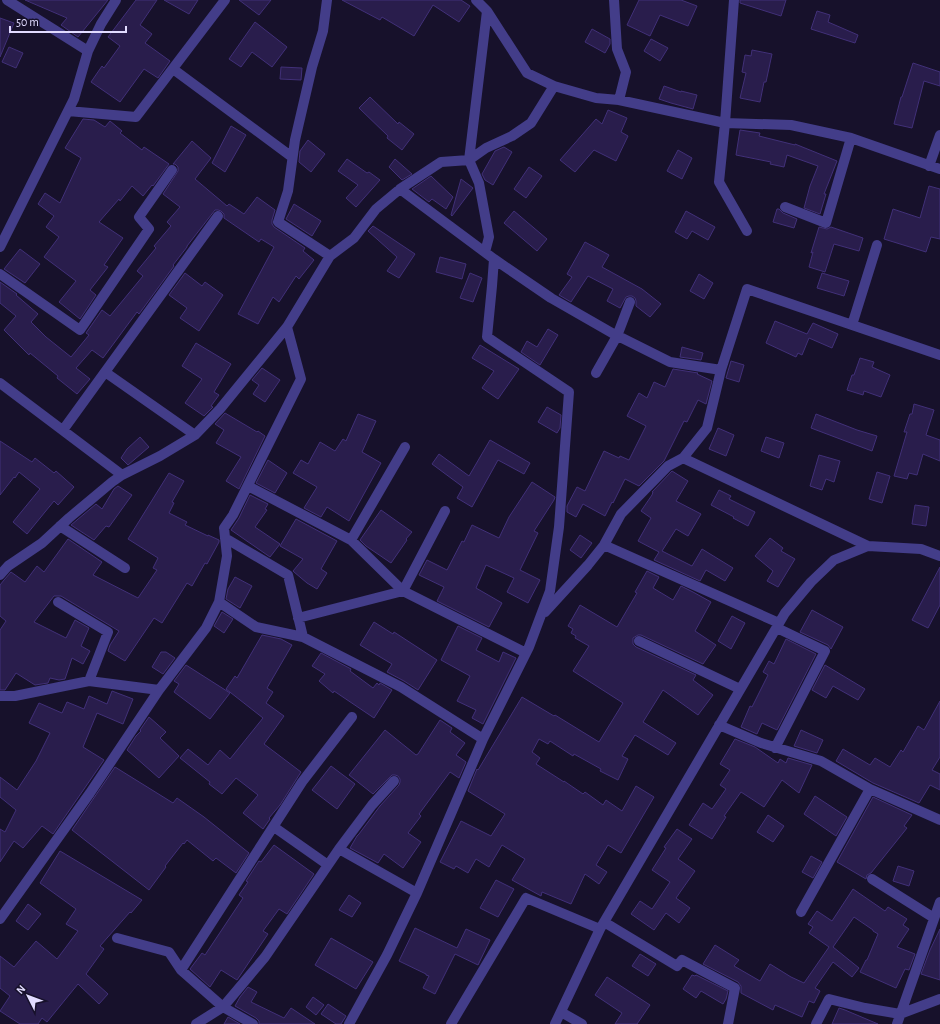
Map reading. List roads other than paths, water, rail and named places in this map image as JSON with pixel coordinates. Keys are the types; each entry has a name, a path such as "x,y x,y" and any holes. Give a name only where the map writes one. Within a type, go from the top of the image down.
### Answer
{"street":[{"path":"7,0 88,51"},
{"path":"0,247 74,99 88,51 101,24 116,0"},
{"path":"68,111 136,117 225,0"},
{"path":"327,0 323,31 312,67 295,140 288,191 278,222 330,256"},
{"path":"476,0 487,11 527,72 554,86 596,98 619,100 725,123 791,125 851,138 914,159 930,166 940,168"},
{"path":"614,0 617,49 626,72 619,100"},
{"path":"734,0 719,182 747,231"},
{"path":"485,252 488,237 479,183 469,160 487,11"},
{"path":"173,69 292,157"},
{"path":"0,575 8,566 42,543 112,482 122,475 160,456 196,435 220,409 287,327 330,256 354,238 376,209 400,189 441,162 469,160 486,148 512,136 531,124 554,86"},
{"path":"930,166 940,134"},
{"path":"785,207 826,223 851,138"},
{"path":"0,274 80,330 149,229 139,217 172,170"},
{"path":"400,189 494,259 551,298 617,336 670,362 720,370"},
{"path":"63,430 218,216"},
{"path":"852,325 877,245"},
{"path":"349,1024 387,955 417,893 483,739 526,653 550,591 559,527 569,392 487,337 494,259"},
{"path":"540,617 588,565 604,545 621,514 668,466 683,458 707,428 720,370 747,289 940,355"},
{"path":"596,373 617,336 630,302"},
{"path":"0,919 90,793 160,690 206,628 219,602 227,556 224,528 233,515 248,486 301,379 287,327"},
{"path":"105,372 196,435"},
{"path":"0,383 122,475"},
{"path":"352,540 405,447"},
{"path":"683,458 868,546 921,549 940,556"},
{"path":"248,486 352,540 403,591 526,653"},
{"path":"298,618 403,591 445,511"},
{"path":"60,526 125,568"},
{"path":"225,538 288,575 303,637"},
{"path":"604,545 778,625 825,651 775,748"},
{"path":"555,1024 602,925 785,613 811,582 834,560 868,546"},
{"path":"58,602 108,632 89,681"},
{"path":"219,602 256,627 303,637 401,687 483,739"},
{"path":"639,641 740,689"},
{"path":"0,696 15,696 89,681 160,690"},
{"path":"181,970 302,782 352,717"},
{"path":"719,725 775,748 821,761 870,789 940,820"},
{"path":"196,1024 223,1007 265,957 339,849 372,805 394,781"},
{"path":"801,912 870,789"},
{"path":"274,827 328,865"},
{"path":"339,849 417,893"},
{"path":"872,879 934,918"},
{"path":"451,1024 526,898 602,925 677,966 682,960 734,988 728,1024"},
{"path":"896,1024 940,902"},
{"path":"117,938 169,952 181,970 223,1007 253,1024"},
{"path":"816,1024 829,999 865,1008 900,1014 940,999"},
{"path":"561,1012 582,1024"}]}
